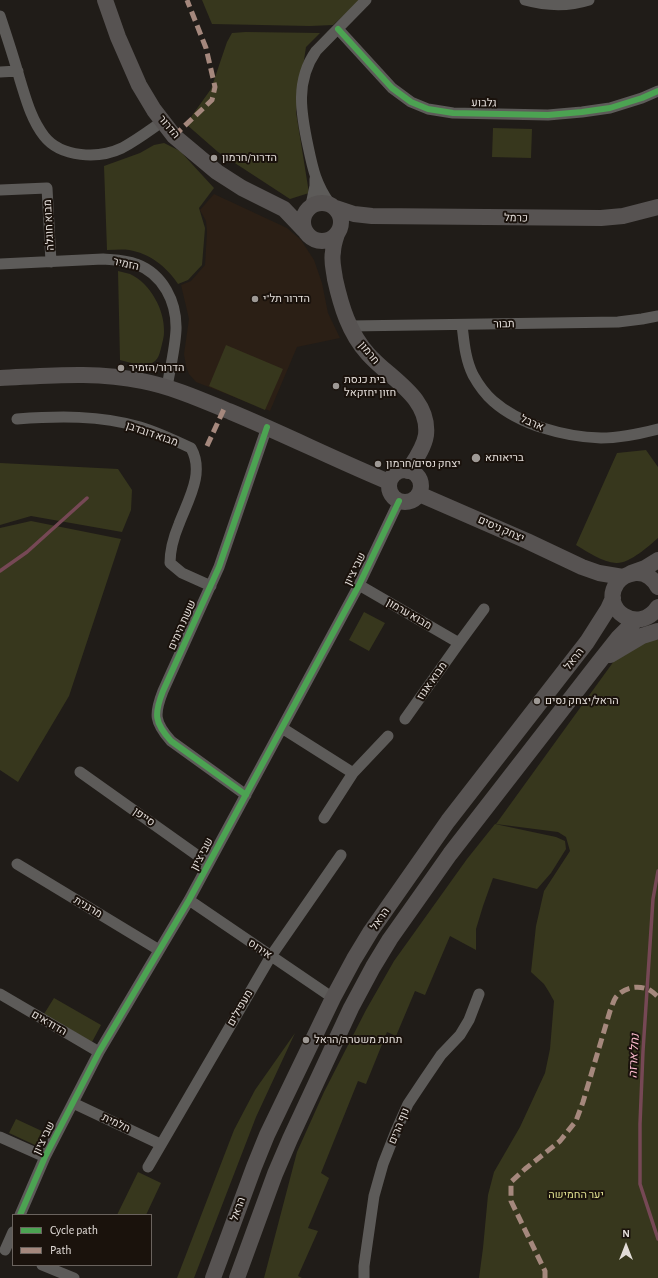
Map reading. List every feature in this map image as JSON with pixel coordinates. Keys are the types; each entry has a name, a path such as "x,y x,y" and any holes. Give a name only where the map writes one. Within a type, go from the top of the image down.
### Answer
{"street":[{"name":"הדרור","path":"105,0 118,37 139,86 154,110 174,136 217,172 242,188 284,209 308,235"},
{"path":"333,206 323,202 316,203 309,207 302,218 302,225 308,235 317,241 329,240 338,232 341,223 341,216 333,206 320,190 315,176 301,111 303,81 310,61 316,51 366,0"},
{"path":"525,0 539,4 561,6 588,0"},
{"path":"0,16 36,124 44,137 56,147 73,153 88,155 106,153 122,148 163,121"},
{"name":"גלבוע","path":"338,29 392,88 411,102 428,109 453,113 548,115 610,108 642,98 658,91"},
{"path":"0,72 18,71"},
{"path":"309,207 315,186 315,176"},
{"name":"מבוא חוגלה","path":"0,190 47,188 50,262"},
{"name":"כרמל","path":"333,206 354,214 372,216 601,218 623,216 658,207"},
{"name":"הדרור","path":"284,209 297,210 309,207"},
{"name":"כרמל","path":"338,232 353,219 372,216"},
{"name":"חרמון","path":"338,232 332,251 333,266 341,302 350,326 367,353 416,398 424,415 426,436 423,446 408,470"},
{"name":"חרמון","path":"308,235 326,254 333,266"},
{"name":"הזמיר","path":"0,264 103,259 120,260 136,264 151,272 162,283 170,296 176,313 176,330 167,387"},
{"name":"תבור","path":"350,326 618,322 658,316"},
{"name":"ארבל","path":"462,324 466,352 473,374 481,387 493,401 506,411 532,424 554,432 573,435 601,438 629,436 658,429"},
{"path":"0,378 81,374 141,380 201,399 389,482"},
{"name":"מבוא דובדבן","path":"17,419 55,417 109,420 146,429 191,448 196,461 196,471 192,492 178,526 170,556 170,563 182,573 211,586"},
{"name":"ששת הימים","path":"246,795 171,741 158,723 157,713 163,690 220,567 267,427"},
{"path":"408,470 417,475 421,489 414,500 410,502 402,502 391,496 389,491 389,482 396,472 408,470"},
{"name":"יצחק ניסים","path":"419,494 527,541 582,567 599,573 626,575 638,573 646,575 653,579 658,587"},
{"name":"שבי ציון","path":"20,1214 45,1157 99,1052 189,900 359,585 399,501"},
{"path":"626,575 645,568 658,560"},
{"name":"יצחק ניסים","path":"582,567 609,587 613,596 614,605 622,616 636,620"},
{"name":"הראל","path":"213,1278 267,1135 332,998 371,931 448,821 587,642 608,609 613,596 614,587 626,575"},
{"name":"מבוא ערמון","path":"359,585 459,643"},
{"name":"מבוא אגוז","path":"405,719 484,609"},
{"path":"636,620 644,619 656,613"},
{"name":"הראל","path":"238,1278 275,1174 290,1139 351,1008 373,967 454,848 618,638 636,620"},
{"path":"599,662 642,636 658,631"},
{"path":"282,728 353,773"},
{"path":"324,818 353,773 388,736"},
{"name":"סייפן","path":"80,772 208,863"},
{"name":"מעפילים","path":"148,1167 160,1144 271,956 341,855"},
{"name":"מרגנית","path":"17,864 159,950"},
{"name":"אירוס","path":"189,900 332,998"},
{"name":"הדודאים","path":"0,994 99,1052"},
{"name":"נוף הרים","path":"364,1278 364,1259 374,1196 383,1164 408,1104 441,1055 460,1035 469,1020 479,994"},
{"name":"חלמית","path":"73,1103 160,1144"},
{"path":"0,1137 45,1157"},
{"path":"6,1250 12,1235"},
{"path":"44,1266 74,1278"}],"shaded area":[{"name":"הדרור תל\"י","path":"214,194 287,228 301,240 314,260 322,283 328,313 340,338 297,347 270,411 196,382 189,374 186,366 184,354 189,319 181,285 191,281 205,265 207,232 206,221 200,210"}],"green space":[{"path":"202,0 361,0 333,25 310,26 212,24"},
{"path":"232,33 320,33 306,47 296,112 309,193 290,199 218,152 186,124 211,89 227,42"},
{"path":"493,128 532,129 531,158 492,157"},
{"path":"164,143 180,151 214,188 199,208 205,228 202,265 188,280 178,284 169,272 144,254 129,250 107,250 104,166 140,153 154,145"},
{"path":"118,271 130,274 137,278 150,291 159,306 164,324 164,334 159,356 153,363 139,365 120,360"},
{"path":"226,345 283,369 265,410 209,386"},
{"path":"646,450 658,467 658,538 644,550 627,561 616,563 600,559 576,545 617,453"},
{"path":"0,463 118,469 132,490 131,510 122,532 31,516 0,525"},
{"path":"31,521 121,539 69,696 18,782 0,770 0,528"},
{"path":"364,612 385,623 369,651 349,640"},
{"name":"יער החמישה","path":"654,637 658,640 658,1278 479,1278 488,1195 494,1172 520,1127 545,1073 550,1049 554,1001 544,984 531,972 536,926 544,891 570,851 566,837 558,832 496,824 614,661"},
{"path":"495,824 556,837 565,841 566,849 551,873 537,889 493,878 476,929 476,950 450,936 425,995 415,991 396,1036 387,1032 366,1084 358,1081 321,1173 329,1178 308,1228 318,1231 298,1276 302,1278 264,1278 297,1152 324,1092 366,1010 394,961 467,859"},
{"path":"54,998 101,1025 92,1042 44,1014"},
{"path":"295,1033 256,1117 194,1278 177,1278 234,1130 255,1090"},
{"path":"16,1119 44,1132 37,1146 9,1133"},
{"path":"138,1172 161,1183 146,1214 117,1214"}],"waterway":[{"path":"0,571 27,552 87,498"},
{"name":"נחל ארזה","path":"658,871 653,899 643,1051 640,1124 640,1184 658,1239"}],"marked path":[{"path":"174,136 212,100 215,87 206,48 187,0"},
{"path":"207,446 224,409"},
{"path":"545,1278 545,1271 511,1201 511,1182 560,1141 576,1121 610,1011 616,997 623,991 637,987 647,989 658,997"}],"cycle path":[{"path":"338,29 392,88 411,102 428,109 453,113 548,115 610,108 642,98 658,91"},
{"path":"246,795 171,741 161,728 157,718 157,712 163,691 219,567 267,427"},
{"path":"20,1214 45,1157 99,1052 189,900 359,585 399,501"}],"place":[{"name":"הדרור/חרמון","path":"214,158"},
{"name":"הדרור תל\"י","path":"255,299"},
{"name":"הדרור/הזמיר","path":"121,368"},
{"name":"בית כנסת חזון יחזקאל","path":"336,386"},
{"name":"בריאותא","path":"476,458"},
{"name":"יצחק נסים/חרמון","path":"378,464"},
{"name":"הראל/יצחק נסים","path":"537,701"},
{"name":"תחנת משטרה/הראל","path":"306,1040"}]}
